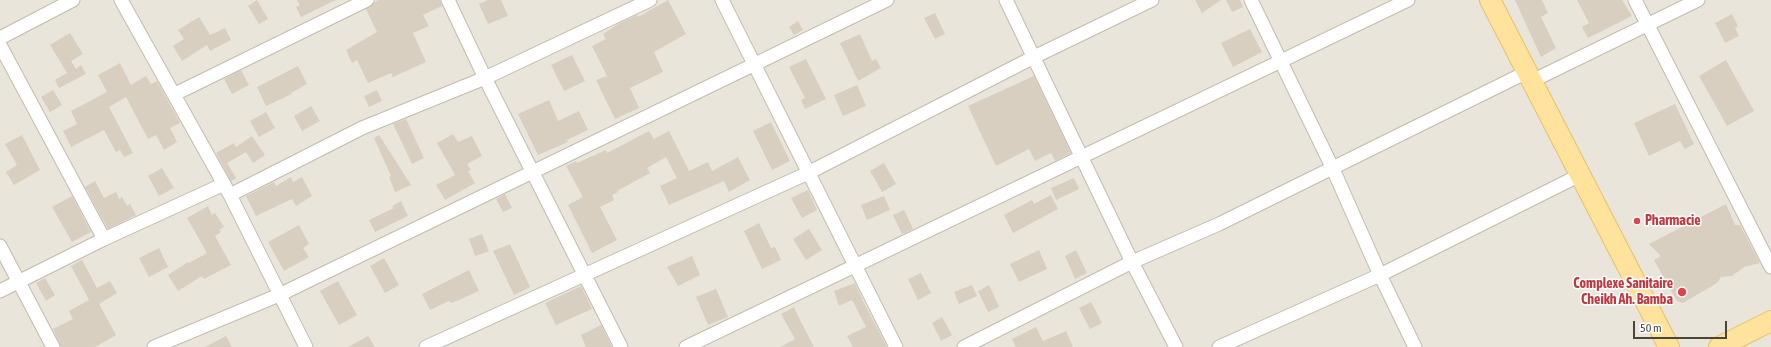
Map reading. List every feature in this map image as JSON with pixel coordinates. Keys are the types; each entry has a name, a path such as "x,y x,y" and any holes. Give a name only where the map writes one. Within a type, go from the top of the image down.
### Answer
{"main road":[{"path":"1490,0 1669,347"},
{"path":"1719,347 1771,321"}],"street":[{"path":"0,38 73,0"},
{"path":"175,94 367,0"},
{"path":"448,0 485,78 621,347"},
{"path":"230,195 362,128 485,78 650,0"},
{"path":"722,0 753,65 896,347"},
{"path":"154,347 279,295 887,0"},
{"path":"1006,0 1132,262 1176,347"},
{"path":"426,347 585,276 808,173 1034,56 1152,0"},
{"path":"1251,0 1333,169 1380,275 1415,347"},
{"path":"686,347 1408,0"},
{"path":"1635,0 1771,267"},
{"path":"964,347 1132,262 1219,224 1529,77 1698,0"},
{"path":"124,1 230,195 306,347"},
{"path":"0,45 104,239"},
{"path":"1219,347 1380,275 1580,175"},
{"path":"0,291 104,239 224,184"},
{"path":"0,246 53,347"}],"shaded area":[{"path":"0,0 1771,0 1771,347 0,347"}],"building":[{"path":"257,0 268,19 259,24 248,6"},
{"path":"297,0 336,0 301,17 296,7 300,5"},
{"path":"378,0 440,0 442,6 423,15 429,26 413,33 426,62 393,77 391,73 368,83 357,60 352,63 346,50 377,32 366,9"},
{"path":"488,0 501,0 508,16 488,24 479,4"},
{"path":"668,0 686,34 654,52 663,72 630,88 639,108 615,119 596,80 607,76 592,46 606,39 603,34 618,24 637,15 638,17"},
{"path":"1195,0 1221,0 1202,13"},
{"path":"1226,0 1240,0 1243,7 1232,12"},
{"path":"1515,0 1542,0 1548,13 1541,17 1556,48 1541,57"},
{"path":"1577,0 1622,0 1632,16 1588,38 1582,27 1589,23"},
{"path":"935,13 945,34 935,39 924,18"},
{"path":"1732,14 1738,26 1735,28 1739,36 1725,43 1715,23"},
{"path":"199,17 210,35 225,28 231,40 210,51 207,45 182,61 173,46 184,39 178,30"},
{"path":"798,21 803,30 794,35 789,27"},
{"path":"1250,29 1262,52 1233,67 1221,43"},
{"path":"70,33 83,54 71,61 76,69 81,65 86,74 59,88 55,80 67,73 50,45"},
{"path":"860,34 872,61 876,59 881,68 858,81 840,43"},
{"path":"572,55 585,81 564,91 551,65"},
{"path":"806,59 826,99 805,109 801,100 805,98 789,67"},
{"path":"1726,60 1754,111 1727,126 1699,76"},
{"path":"120,63 131,85 146,76 151,84 157,81 180,123 170,128 177,142 164,150 156,135 148,139 126,97 109,107 133,153 124,157 120,150 116,152 104,130 71,147 63,131 77,124 71,111 107,92 98,75"},
{"path":"298,66 307,84 291,93 292,94 266,106 257,87"},
{"path":"241,70 249,85 232,94 224,79"},
{"path":"1034,76 1071,153 1055,161 1051,153 1035,161 1029,149 996,166 968,106"},
{"path":"857,85 866,106 843,116 834,95"},
{"path":"53,90 62,105 50,112 41,97"},
{"path":"377,90 382,101 369,107 364,96"},
{"path":"549,100 558,121 579,111 588,130 567,140 568,142 538,155 518,114"},
{"path":"1675,104 1694,144 1685,149 1680,141 1649,156 1634,123"},
{"path":"311,106 320,121 302,131 294,116"},
{"path":"266,112 275,128 259,137 250,121"},
{"path":"406,119 424,158 412,164 393,124"},
{"path":"771,122 790,161 772,170 753,131"},
{"path":"649,131 654,139 669,131 689,171 708,162 712,171 738,157 750,180 729,192 724,181 669,205 660,186 677,178 666,157 647,168 650,173 617,191 618,192 612,195 614,200 600,207 617,240 592,253 568,205 583,197 566,166 576,161 577,163 606,150 607,153"},
{"path":"453,134 458,142 472,136 482,156 467,164 471,170 468,171 475,183 445,200 436,185 455,175 437,143"},
{"path":"22,135 40,170 14,185 6,172 17,165 5,144"},
{"path":"379,135 411,185 395,192 389,177 391,176 374,138"},
{"path":"252,136 265,155 253,163 246,152 227,163 236,178 231,181 216,153 234,143 236,147"},
{"path":"884,163 896,184 882,192 870,171"},
{"path":"162,168 174,188 159,196 148,176"},
{"path":"291,177 293,182 302,177 312,196 296,206 292,199 256,216 246,196 274,182 276,186"},
{"path":"1074,178 1079,189 1056,200 1051,188"},
{"path":"95,181 104,198 116,192 119,199 122,197 127,206 130,204 136,215 108,229 85,187"},
{"path":"808,190 817,210 802,218 791,198"},
{"path":"505,194 512,208 503,212 496,199"},
{"path":"1051,195 1058,209 1013,233 1004,215 1032,200 1034,204"},
{"path":"72,196 91,232 72,242 52,207"},
{"path":"884,196 890,210 867,220 861,205"},
{"path":"401,201 408,216 375,232 369,220 394,208 392,206"},
{"path":"1726,204 1735,225 1740,225 1760,263 1744,267 1732,276 1721,277 1717,283 1683,303 1677,301 1654,260 1661,256 1649,244"},
{"path":"208,206 212,215 215,213 224,227 219,230 221,232 215,236 231,265 204,279 202,276 178,291 168,275 188,262 189,263 207,253 187,218"},
{"path":"904,210 913,229 902,234 893,215"},
{"path":"759,223 771,248 775,247 781,260 762,269 744,231"},
{"path":"299,225 309,244 303,248 309,257 284,271 268,242"},
{"path":"809,229 822,250 806,260 793,239"},
{"path":"482,234 489,251 475,256 469,239"},
{"path":"510,244 530,287 514,295 493,251"},
{"path":"159,248 168,267 149,277 139,258"},
{"path":"1039,250 1047,269 1019,282 1010,264"},
{"path":"1076,250 1087,273 1075,279 1065,256"},
{"path":"692,256 700,275 678,286 667,267"},
{"path":"384,258 399,285 385,293 370,266"},
{"path":"82,260 97,288 110,281 117,293 99,304 116,335 95,347 61,347 53,329 73,319 69,311 89,300 71,266"},
{"path":"469,270 479,291 451,303 449,301 430,310 422,294"},
{"path":"921,273 931,293 918,300 908,279"},
{"path":"45,278 55,295 46,301 36,283"},
{"path":"338,281 357,315 339,325 320,291"},
{"path":"855,283 887,347 853,347 847,336 866,327 852,300 839,306 834,291"},
{"path":"972,285 977,296 959,304 954,292"},
{"path":"989,285 999,307 988,312 978,291"},
{"path":"581,286 592,309 556,325 545,303"},
{"path":"716,289 728,317 708,325 696,297"},
{"path":"1091,302 1102,323 1090,329 1079,308"},
{"path":"794,307 814,347 780,347 795,339 781,314"},
{"path":"942,317 952,335 941,341 932,323"},
{"path":"601,325 612,347 586,347 581,335"},
{"path":"1036,327 1043,341 1066,331 1073,347 1016,347 1012,339"},
{"path":"226,336 232,347 205,347"},
{"path":"368,336 375,347 348,347"}],"place":[{"name":"Pharmacie","path":"1637,221"},
{"name":"Complexe Sanitaire Cheikh Ah. Bamba","path":"1682,292"}]}
